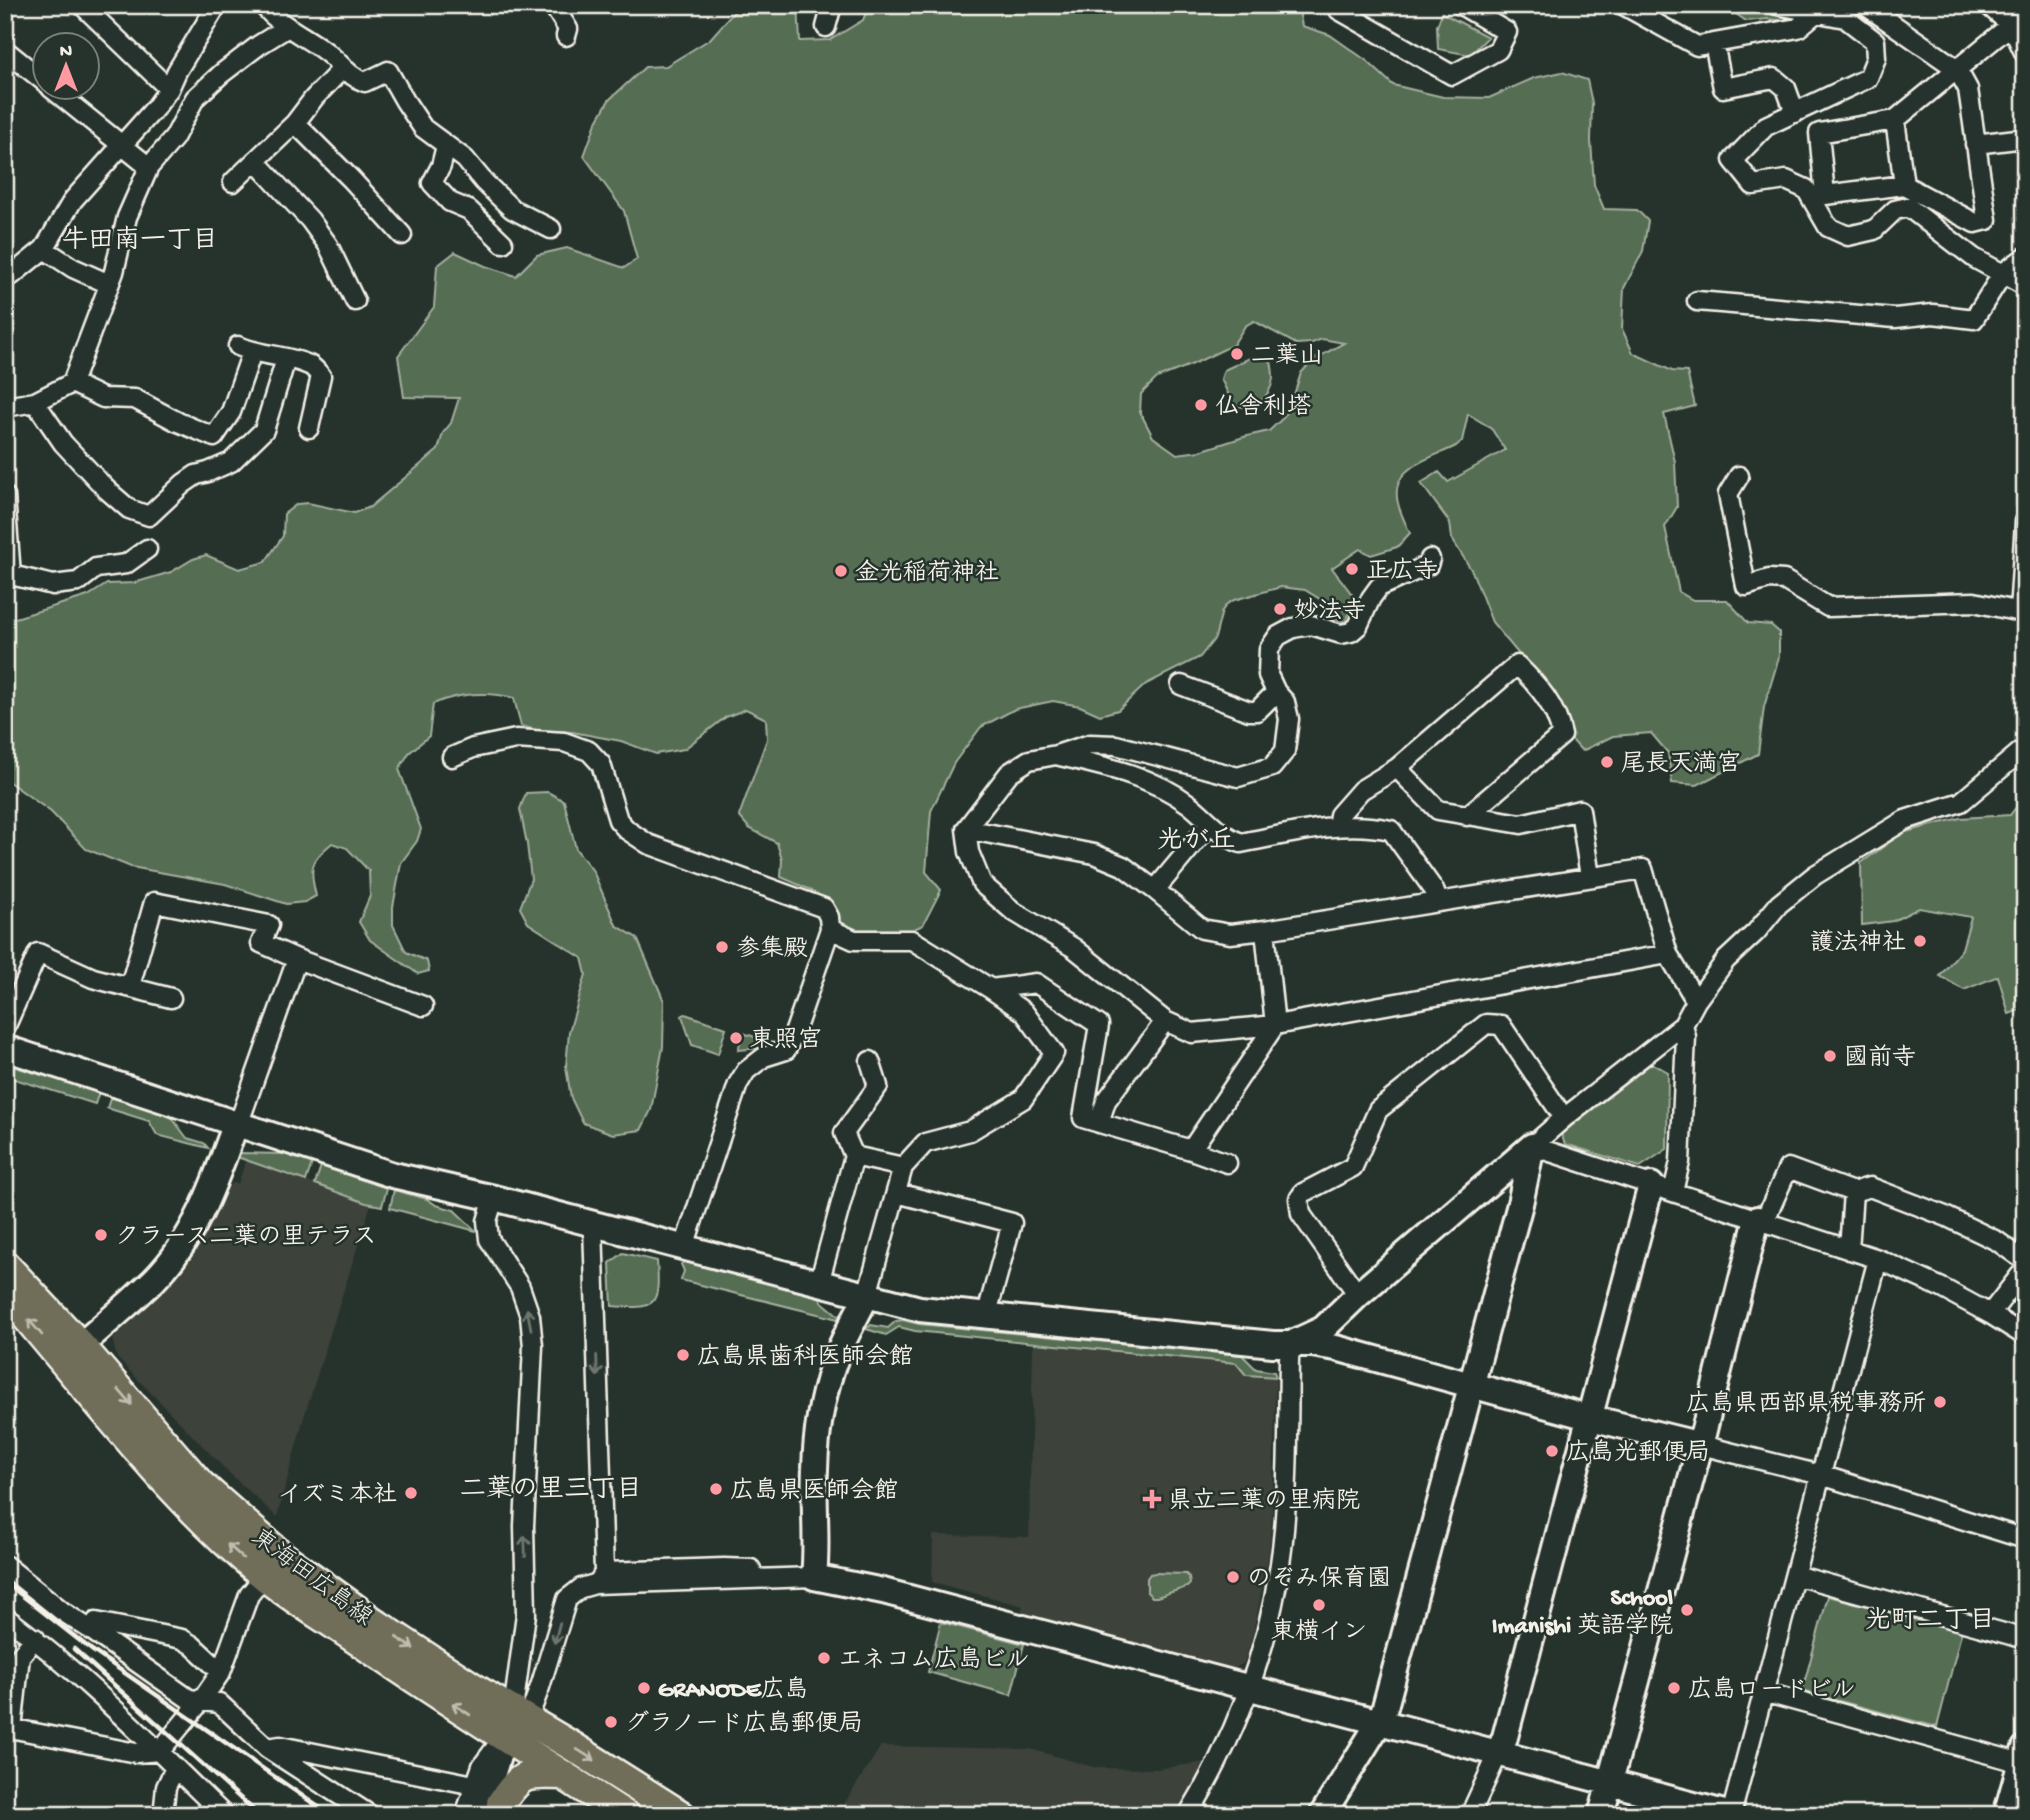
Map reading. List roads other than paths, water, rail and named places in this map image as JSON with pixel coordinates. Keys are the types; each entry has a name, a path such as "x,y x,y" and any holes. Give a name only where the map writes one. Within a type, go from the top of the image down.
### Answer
{"main road":[{"name":"東海田広島線","path":"5,1265 162,1478 200,1518 273,1566 378,1654 681,1815"},
{"name":"東海田広島線","path":"5,1292 72,1353"},
{"name":"東海田広島線","path":"516,1728 564,1775 625,1815"},
{"path":"492,1804 518,1780 529,1776 564,1775"}],"street":[{"path":"82,5 169,89"},
{"path":"5,277 12,275 44,249 74,200 169,89 217,5"},
{"path":"263,5 270,14 327,53 354,78 365,82 388,71 423,128 465,159 512,209 551,229"},
{"path":"553,5 568,29 566,36"},
{"path":"826,27 832,5"},
{"path":"1340,5 1339,10 1452,75 1498,50 1507,32 1461,5"},
{"path":"1623,5 1697,46 1798,28 1816,13"},
{"path":"1777,5 1844,18 1875,41 1876,58 1868,78 1766,127 1733,160 1753,185 1786,180 1806,189 1828,226 1848,236 1874,230 1895,210 1908,207 1975,258 2023,284"},
{"path":"1865,5 1957,69 1968,89 1987,220 1975,223 1904,185 1825,194 1819,133 1895,120 1957,69 2018,21"},
{"path":"1988,5 2018,21 2025,54"},
{"path":"5,407 35,402 72,383 109,284 127,217 149,167 174,138 195,99 221,74 288,27"},
{"path":"1714,43 1723,88 1774,78 1786,88 1795,113"},
{"path":"5,50 32,72"},
{"path":"233,182 295,123 342,69"},
{"path":"68,102 149,167"},
{"path":"1895,120 1904,185"},
{"path":"295,123 402,235"},
{"path":"1975,144 2025,138"},
{"path":"446,146 441,166 432,183 450,202 469,210 503,243"},
{"path":"255,161 310,220 328,245 355,301"},
{"path":"44,249 73,268 109,284"},
{"path":"1697,301 1895,318 1933,314 1975,319 2003,273 2025,257"},
{"path":"72,383 103,398 135,399 178,422 214,436 231,412 245,349 311,366 321,376 309,428"},
{"path":"35,402 62,443 107,490 129,509 149,516 196,475 231,462 264,430 286,359"},
{"path":"1739,476 1728,494 1746,586 1769,579 1784,580 1828,607 1974,602 2022,612 2025,522"},
{"path":"5,496 11,575 53,585 78,582 96,568 126,564 147,549"},
{"path":"1430,559 1428,565 1379,587 1352,632 1340,634 1311,625 1293,628 1278,636 1269,649 1268,675 1276,692 1285,702 1289,719 1284,751 1272,767 1238,777 1116,745 1090,744 1029,760 1009,773 966,829 969,852 982,884 1013,911 1074,948 1165,1021 1192,1033 1275,1025 1668,954"},
{"path":"1337,826 1339,815 1361,790 1396,768 1517,665 1538,685 1559,720 1562,735 1467,816"},
{"path":"1181,685 1250,711 1257,711 1276,692"},
{"path":"452,757 473,748 516,739 564,742 589,751 601,764 618,820 627,830 648,844 824,908 829,918 830,929 786,1050 764,1057 746,1071 738,1084 684,1247"},
{"path":"1291,1344 1323,1329 1357,1295 1564,1118 1683,1025 1726,960 1756,932 1779,905 1815,875 1905,820 1961,802 2025,748"},
{"path":"1056,755 1119,769 1159,785 1189,804 1228,838 1241,843 1337,826 1371,826 1391,830 1434,890 1438,901"},
{"path":"1396,768 1438,810 1521,824 1580,810 1590,877"},
{"path":"1155,890 1210,824"},
{"path":"966,829 1094,854 1123,866 1202,929 1230,934 1643,869 1668,954 1696,1002"},
{"path":"130,986 154,902 269,925 261,943 423,1006"},
{"path":"814,1577 814,1472 821,1406 836,1359 867,1295 903,1167 925,1143 970,1131 1023,1099 1055,1053 1024,1012 912,940 853,940 830,929"},
{"path":"1191,1150 1275,1025 1265,930"},
{"path":"5,1028 38,953 93,978 171,998"},
{"path":"72,1353 156,1278 198,1219 242,1114 297,959"},
{"path":"991,989 1036,983 1099,1025 1083,1118 1227,1163"},
{"path":"1099,1123 1106,1101 1165,1021"},
{"path":"1357,1295 1301,1214 1299,1199 1303,1193 1353,1167 1378,1111 1486,1024 1501,1025 1564,1118"},
{"path":"1470,1815 1505,1737 1590,1418 1662,1189 1680,1163 1685,1037 1683,1025"},
{"path":"5,1048 393,1175 494,1198 920,1309 1273,1344 1312,1343 1590,1418 1821,1475 2025,1539"},
{"path":"819,1283 854,1156 844,1133 878,1086 870,1061"},
{"path":"1532,1146 1878,1259 1942,1288 2025,1336"},
{"path":"1322,1815 1379,1723 1385,1707 1520,1204 1532,1146"},
{"path":"854,1156 903,1167"},
{"path":"1601,1815 1760,1221 1788,1168 1853,1192 1870,1186 1945,1216 1997,1241 2025,1261"},
{"path":"1849,1250 1853,1192"},
{"path":"897,1193 1012,1223 988,1315"},
{"path":"494,1198 487,1221 489,1239 520,1287 530,1316 533,1346 524,1526 526,1624 517,1672 518,1780"},
{"path":"593,1225 599,1578"},
{"path":"492,1804 516,1728 540,1686 568,1600 581,1588 599,1578 814,1577 883,1591 1732,1815 1878,1259"},
{"path":"1990,1314 2025,1269"},
{"path":"1188,1815 1222,1753 1250,1689 1268,1627 1284,1530 1291,1344"},
{"path":"5,1565 62,1611 188,1699 219,1703 267,1748 370,1815"},
{"path":"35,1638 12,1655 9,1728 136,1753 160,1751 221,1672 249,1595 273,1566"},
{"path":"1795,1575 2025,1639"},
{"path":"5,1617 35,1638 160,1751 224,1815"},
{"path":"91,1630 96,1622 176,1637 192,1645 221,1672"},
{"path":"1763,1692 2023,1758 2006,1815"},
{"path":"267,1748 280,1746 469,1783 492,1804"},
{"path":"163,1815 166,1787 175,1768"},
{"path":"464,1815 492,1804"}],"railway":[{"path":"5,1582 93,1651 330,1815"},
{"path":"74,1649 259,1815"}],"place":[{"name":"二葉山","path":"1237,354"},
{"name":"仏舎利塔","path":"1201,405"},
{"name":"正広寺","path":"1352,569"},
{"name":"金光稲荷神社","path":"841,571"},
{"name":"妙法寺","path":"1280,609"},
{"name":"尾長天満宮","path":"1607,762"},
{"name":"護法神社","path":"1920,941"},
{"name":"参集殿","path":"722,947"},
{"name":"東照宮","path":"736,1038"},
{"name":"國前寺","path":"1830,1056"},
{"name":"クラース二葉の里テラス","path":"101,1235"},
{"name":"広島県歯科医師会館","path":"683,1355"},
{"name":"広島県西部県税事務所","path":"1940,1402"},
{"name":"広島光郵便局","path":"1552,1451"},
{"name":"広島県医師会館","path":"716,1489"},
{"name":"イズミ本社","path":"411,1493"},
{"name":"県立二葉の里病院","path":"1152,1499"},
{"name":"のぞみ保育園","path":"1233,1577"},
{"name":"東横イン","path":"1319,1605"},
{"name":"School Imanishi 英語学院","path":"1687,1610"},
{"name":"エネコム広島ビル","path":"824,1658"},
{"name":"GRANODE広島","path":"644,1688"},
{"name":"広島ロードビル","path":"1674,1688"},
{"name":"グラノード広島郵便局","path":"611,1722"}],"district":[{"name":"牛田南一丁目","path":"140,238"},
{"name":"光が丘","path":"1196,838"},
{"name":"二葉の里三丁目","path":"551,1487"},
{"name":"光町二丁目","path":"1930,1618"}]}
